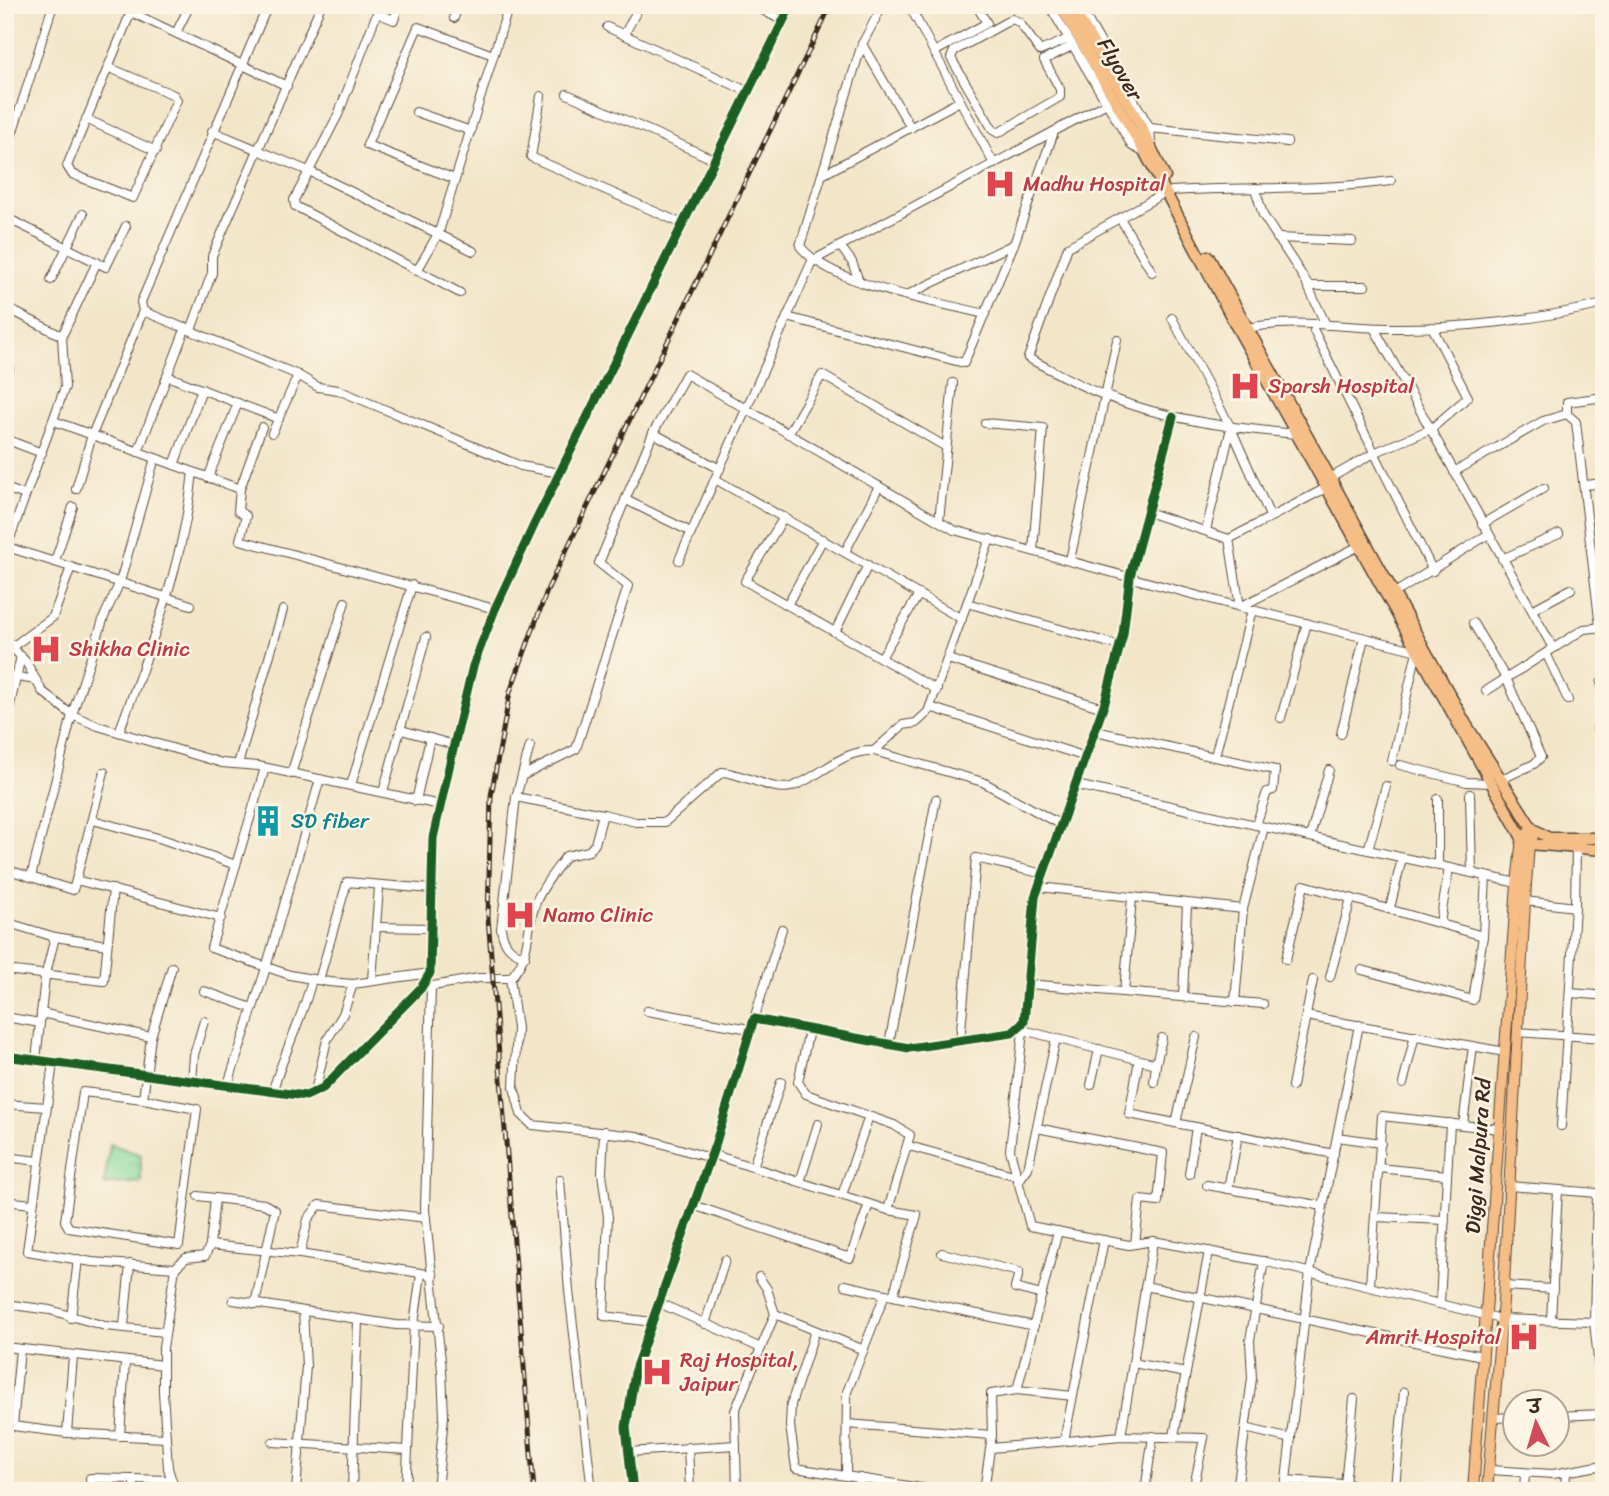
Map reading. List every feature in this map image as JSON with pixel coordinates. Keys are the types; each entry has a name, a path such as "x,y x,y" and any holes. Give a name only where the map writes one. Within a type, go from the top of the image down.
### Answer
{"highway":[{"name":"Flyover","path":"1060,5 1115,91"},
{"name":"Flyover","path":"1071,5 1169,192"},
{"path":"1169,192 1247,328 1329,483 1496,781 1526,841 1604,850"},
{"path":"1169,192 1296,434 1329,483"},
{"path":"1363,544 1395,593 1421,649"},
{"path":"1496,781 1534,830 1549,838 1604,838"}],"main road":[{"name":"Diggi Malpura Rd","path":"1472,1491 1517,883 1526,841 1534,830"},
{"name":"Diggi Malpura Rd","path":"1487,1491 1502,1319 1526,841"}],"street":[{"path":"5,156 53,5"},
{"path":"176,33 190,5"},
{"path":"76,489 92,435 143,311 141,302 268,5"},
{"path":"138,452 167,376 212,273 212,256 321,5"},
{"path":"399,5 394,20 377,13 338,115 311,172 294,200 298,210 460,293"},
{"path":"454,18 458,5"},
{"path":"417,271 439,232 509,5"},
{"path":"624,35 640,5"},
{"path":"753,5 783,21"},
{"path":"5,1056 306,1096 323,1088 421,988 430,973 433,838 473,666 495,609 560,472 791,5"},
{"path":"883,5 862,44 800,246 812,261 859,281 985,314"},
{"path":"909,5 994,164"},
{"path":"934,52 987,23 976,5"},
{"path":"1049,5 1132,146 1148,149 1150,128 1079,5"},
{"path":"110,68 176,97 156,151 133,198 68,170 68,162 110,68 124,8 287,86"},
{"path":"1012,19 1018,22 1040,51 1070,43 1044,60 1060,89 1060,97 998,133 993,130 951,58 954,51 1012,19"},
{"path":"455,179 367,145 418,27 493,55"},
{"path":"607,27 749,92"},
{"path":"862,44 911,128"},
{"path":"567,94 715,160"},
{"path":"541,96 531,157 683,224"},
{"path":"822,175 960,101"},
{"path":"679,559 812,261 1105,104"},
{"path":"416,112 471,131"},
{"path":"86,119 156,151"},
{"path":"1150,128 1287,142"},
{"path":"212,131 311,172 439,232 473,251"},
{"path":"787,317 964,363 1014,244 1054,132"},
{"path":"1296,434 1231,428 1173,417 1105,396 1028,358 1068,247 1169,192 1344,188 1391,181"},
{"path":"1255,188 1263,215 1308,286 1326,324"},
{"path":"51,280 83,214"},
{"path":"5,217 106,267 126,226"},
{"path":"1121,218 1152,272"},
{"path":"1277,238 1352,240"},
{"path":"909,294 1014,244"},
{"path":"840,246 852,262 859,281"},
{"path":"97,262 62,336 65,387 6,550 55,561 191,605"},
{"path":"1308,286 1365,286"},
{"path":"1247,328 1299,321 1374,328 1432,327 1510,321 1604,304"},
{"path":"5,307 62,336"},
{"path":"143,311 298,375 318,387 338,390 521,466 560,472"},
{"path":"1172,318 1231,428 1270,516"},
{"path":"1229,539 1329,483 1376,452 1431,429 1468,397 1432,327"},
{"path":"1374,328 1487,535 1532,610 1568,700"},
{"path":"1314,331 1433,571"},
{"path":"1070,560 1117,340"},
{"path":"522,776 576,749 628,586 599,563 653,433 686,374 954,530 1240,607 1364,638 1421,649 1396,763 1467,782 1496,781 1534,764 1541,757 1507,680 1473,623"},
{"path":"272,433 298,375"},
{"path":"788,434 822,375 946,447"},
{"path":"167,376 279,419"},
{"path":"939,521 953,383"},
{"path":"174,465 202,389"},
{"path":"1486,691 1584,629 1602,627 1599,565 1576,422 1567,414 1567,402 1604,397"},
{"path":"208,478 238,403"},
{"path":"1454,472 1543,421 1567,414"},
{"path":"1173,417 1130,576 1120,646 1103,708 1039,887 1010,1150 1030,1226 1135,1244 1153,1241 1264,1261 1502,1319 1594,1321"},
{"path":"54,421 240,489"},
{"path":"985,423 1043,428 1033,551"},
{"path":"262,428 240,489 238,511 246,516 240,540 495,609"},
{"path":"1206,530 1231,428"},
{"path":"653,433 720,469"},
{"path":"5,439 42,453"},
{"path":"31,877 72,715 104,617 120,582 155,458"},
{"path":"119,732 143,671 183,537 193,472"},
{"path":"715,479 962,619"},
{"path":"1585,485 1604,483"},
{"path":"845,552 879,486"},
{"path":"5,488 25,495"},
{"path":"1482,524 1544,488"},
{"path":"626,500 691,533"},
{"path":"55,561 73,507"},
{"path":"1147,512 1229,539"},
{"path":"783,517 744,581 937,690"},
{"path":"1502,559 1559,534"},
{"path":"1395,593 1487,535"},
{"path":"787,605 823,539"},
{"path":"1229,539 1240,607"},
{"path":"874,751 904,724 923,718 930,707 990,540"},
{"path":"1240,607 1363,544"},
{"path":"835,632 868,565"},
{"path":"71,567 53,617 8,643 21,656 42,691 72,715 222,763 265,768 440,805"},
{"path":"351,785 412,585"},
{"path":"1532,610 1571,589"},
{"path":"881,659 919,594"},
{"path":"291,774 345,602"},
{"path":"967,603 1120,646"},
{"path":"238,764 283,610"},
{"path":"1215,756 1252,610"},
{"path":"1281,719 1307,624"},
{"path":"383,792 426,637"},
{"path":"1341,734 1364,638"},
{"path":"6,722 21,656"},
{"path":"948,659 1103,708"},
{"path":"5,675 15,679 36,680"},
{"path":"930,707 1086,757"},
{"path":"405,731 454,745"},
{"path":"1095,731 1275,770 1273,790 1264,791 1260,826 1243,909 1234,1002"},
{"path":"416,800 430,738"},
{"path":"525,957 511,951 503,941 501,929 516,797 530,746"},
{"path":"516,797 636,822 665,822 722,772 782,788 792,787 860,750 874,751 983,782 1061,825"},
{"path":"265,768 221,918 211,943 213,951 265,968 316,980 353,984 430,973"},
{"path":"1310,837 1329,769"},
{"path":"5,869 73,890 104,772"},
{"path":"227,1087 320,779"},
{"path":"1076,785 1517,883"},
{"path":"1368,850 1386,786"},
{"path":"1470,794 1472,873"},
{"path":"889,1044 936,799"},
{"path":"1438,799 1438,866"},
{"path":"421,988 479,978 510,978 520,969 525,957 535,904 566,856 589,851 595,844 603,814"},
{"path":"93,820 151,835 236,865"},
{"path":"1561,1126 1575,907 1576,848"},
{"path":"960,1042 976,858 1044,874"},
{"path":"1390,908 1402,858"},
{"path":"1440,923 1449,868"},
{"path":"1362,970 1473,1000 1483,936 1486,876"},
{"path":"76,880 221,918"},
{"path":"272,1093 294,1028 316,980 346,882 379,887 431,889"},
{"path":"1286,959 1304,885 1483,936"},
{"path":"372,980 379,887"},
{"path":"1039,887 1243,909"},
{"path":"5,970 45,977 104,981 113,889"},
{"path":"1124,992 1132,898"},
{"path":"1330,977 1351,898"},
{"path":"1525,901 1575,907"},
{"path":"1183,997 1187,904"},
{"path":"5,922 55,937 107,945"},
{"path":"376,927 429,928"},
{"path":"634,1491 626,1427 636,1367 711,1156 782,929"},
{"path":"36,1060 45,977 55,937"},
{"path":"143,1099 152,1037 172,967"},
{"path":"510,978 517,1028 514,1087 521,1114 532,1125 604,1130 637,1136 753,1167 888,1210 917,1215 888,1295 846,1392 846,1476"},
{"path":"1292,1086 1314,980"},
{"path":"315,1091 327,1040 343,1014 353,984"},
{"path":"1028,984 1264,1004"},
{"path":"431,987 426,1218 439,1326 444,1416 437,1491"},
{"path":"204,991 252,1008"},
{"path":"1570,993 1596,995"},
{"path":"647,1011 750,1029"},
{"path":"1306,1016 1505,1052"},
{"path":"5,1017 41,1018 152,1037"},
{"path":"754,1019 909,1048 1012,1033 1023,1026"},
{"path":"192,1082 194,1055 204,1021"},
{"path":"1359,1025 1310,1272 1286,1480 1312,1486 1395,1487 1441,1491"},
{"path":"1023,1026 1056,1038 1156,1064"},
{"path":"809,1030 799,1082 806,1094 894,1125 910,1135 909,1146 888,1210"},
{"path":"1517,1032 1603,1038"},
{"path":"1403,1084 1415,1035"},
{"path":"1176,1123 1196,1037"},
{"path":"1018,1179 1028,1168 1056,1038"},
{"path":"1154,1082 1162,1038"},
{"path":"1463,1125 1473,1046"},
{"path":"1091,1085 1099,1049"},
{"path":"1139,1060 1129,1114 1334,1154"},
{"path":"53,1063 27,1251 78,1259 175,1268"},
{"path":"753,1167 781,1082"},
{"path":"83,1092 143,1099 197,1109 179,1245 65,1226 83,1092"},
{"path":"5,1104 46,1107"},
{"path":"842,1195 869,1116"},
{"path":"1370,1285 1382,1116 1499,1129"},
{"path":"1440,1302 1450,1123"},
{"path":"800,1182 818,1124"},
{"path":"1189,1174 1196,1127"},
{"path":"1037,1128 1163,1153 1158,1202 1140,1200 1135,1244"},
{"path":"604,1130 602,1173 608,1217 604,1316 653,1322"},
{"path":"1228,1189 1238,1135"},
{"path":"1337,1137 1381,1143"},
{"path":"909,1146 1018,1179"},
{"path":"5,1157 39,1161"},
{"path":"1379,1168 1447,1175"},
{"path":"560,1180 569,1291 592,1491"},
{"path":"1207,1185 1323,1206"},
{"path":"1509,1186 1597,1193 1594,1321 1604,1414 1570,1415"},
{"path":"1551,1320 1558,1190"},
{"path":"198,1196 264,1204 275,1210 255,1304"},
{"path":"175,1491 165,1438 164,1332 175,1268 186,1258 205,1256 210,1245 215,1198"},
{"path":"5,1201 32,1204"},
{"path":"693,1205 850,1258 869,1204"},
{"path":"300,1254 308,1219 319,1205 426,1218"},
{"path":"1375,1217 1445,1220"},
{"path":"1017,1390 1058,1231"},
{"path":"1064,1441 1104,1240"},
{"path":"1121,1436 1153,1241"},
{"path":"210,1245 300,1254 433,1275"},
{"path":"1174,1436 1209,1251"},
{"path":"942,1253 1019,1272 1015,1288 1042,1295"},
{"path":"71,1318 78,1259"},
{"path":"705,1324 724,1260"},
{"path":"1237,1491 1252,1378 1250,1340 1264,1261"},
{"path":"124,1326 130,1264"},
{"path":"406,1491 414,1328 421,1274"},
{"path":"737,1491 735,1410 775,1314 767,1289 759,1277"},
{"path":"845,1285 1034,1326"},
{"path":"1145,1286 1482,1356"},
{"path":"1503,1286 1553,1289"},
{"path":"233,1300 414,1328 439,1326"},
{"path":"659,1303 761,1348"},
{"path":"5,1304 50,1310 105,1326 124,1326 157,1334 164,1332"},
{"path":"296,1491 297,1463 302,1443 306,1366 303,1311"},
{"path":"775,1314 864,1350"},
{"path":"352,1491 353,1401 358,1320"},
{"path":"814,1331 791,1404 796,1468 940,1491"},
{"path":"5,1348 163,1365"},
{"path":"20,1349 9,1425 67,1433 165,1438"},
{"path":"67,1433 73,1356"},
{"path":"120,1436 125,1363"},
{"path":"1133,1363 1185,1373"},
{"path":"984,1491 992,1435 991,1394 1017,1390 1073,1396"},
{"path":"1395,1487 1404,1392"},
{"path":"1342,1486 1354,1399"},
{"path":"1494,1418 1500,1418"},
{"path":"847,1424 992,1435"},
{"path":"1245,1429 1291,1439"},
{"path":"991,1448 1121,1436 1203,1437 1193,1491"},
{"path":"1145,1491 1153,1436"},
{"path":"273,1442 354,1449 408,1450"},
{"path":"629,1452 736,1445"},
{"path":"688,1447 690,1491"},
{"path":"1490,1470 1566,1472 1604,1465"},
{"path":"1564,1491 1566,1472"},
{"path":"1524,1491 1525,1473"},
{"path":"91,1491 90,1478 172,1480"},
{"path":"858,1491 860,1478"},
{"path":"134,1480 134,1491"}],"green space":[{"path":"110,1144 141,1155 141,1182 104,1185"}],"railway":[{"path":"534,1491 488,918 491,796 510,692 548,588 831,5"}],"cycle path":[{"path":"5,1056 306,1096 323,1088 421,988 430,973 433,838 473,666 495,609 534,525 791,5"},
{"path":"633,1491 626,1427 636,1367 716,1142 754,1019 909,1048 1012,1033 1024,1022 1035,897 1105,702 1123,634 1130,576 1173,417"}],"place":[{"name":"Madhu Hospital","path":"1000,184"},
{"name":"Sparsh Hospital","path":"1245,386"},
{"name":"Shikha Clinic","path":"46,649"},
{"name":"SD fiber","path":"268,821"},
{"name":"Namo Clinic","path":"520,915"},
{"name":"Amrit Hospital","path":"1524,1337"},
{"name":"Raj Hospital, Jaipur","path":"657,1372"}]}
